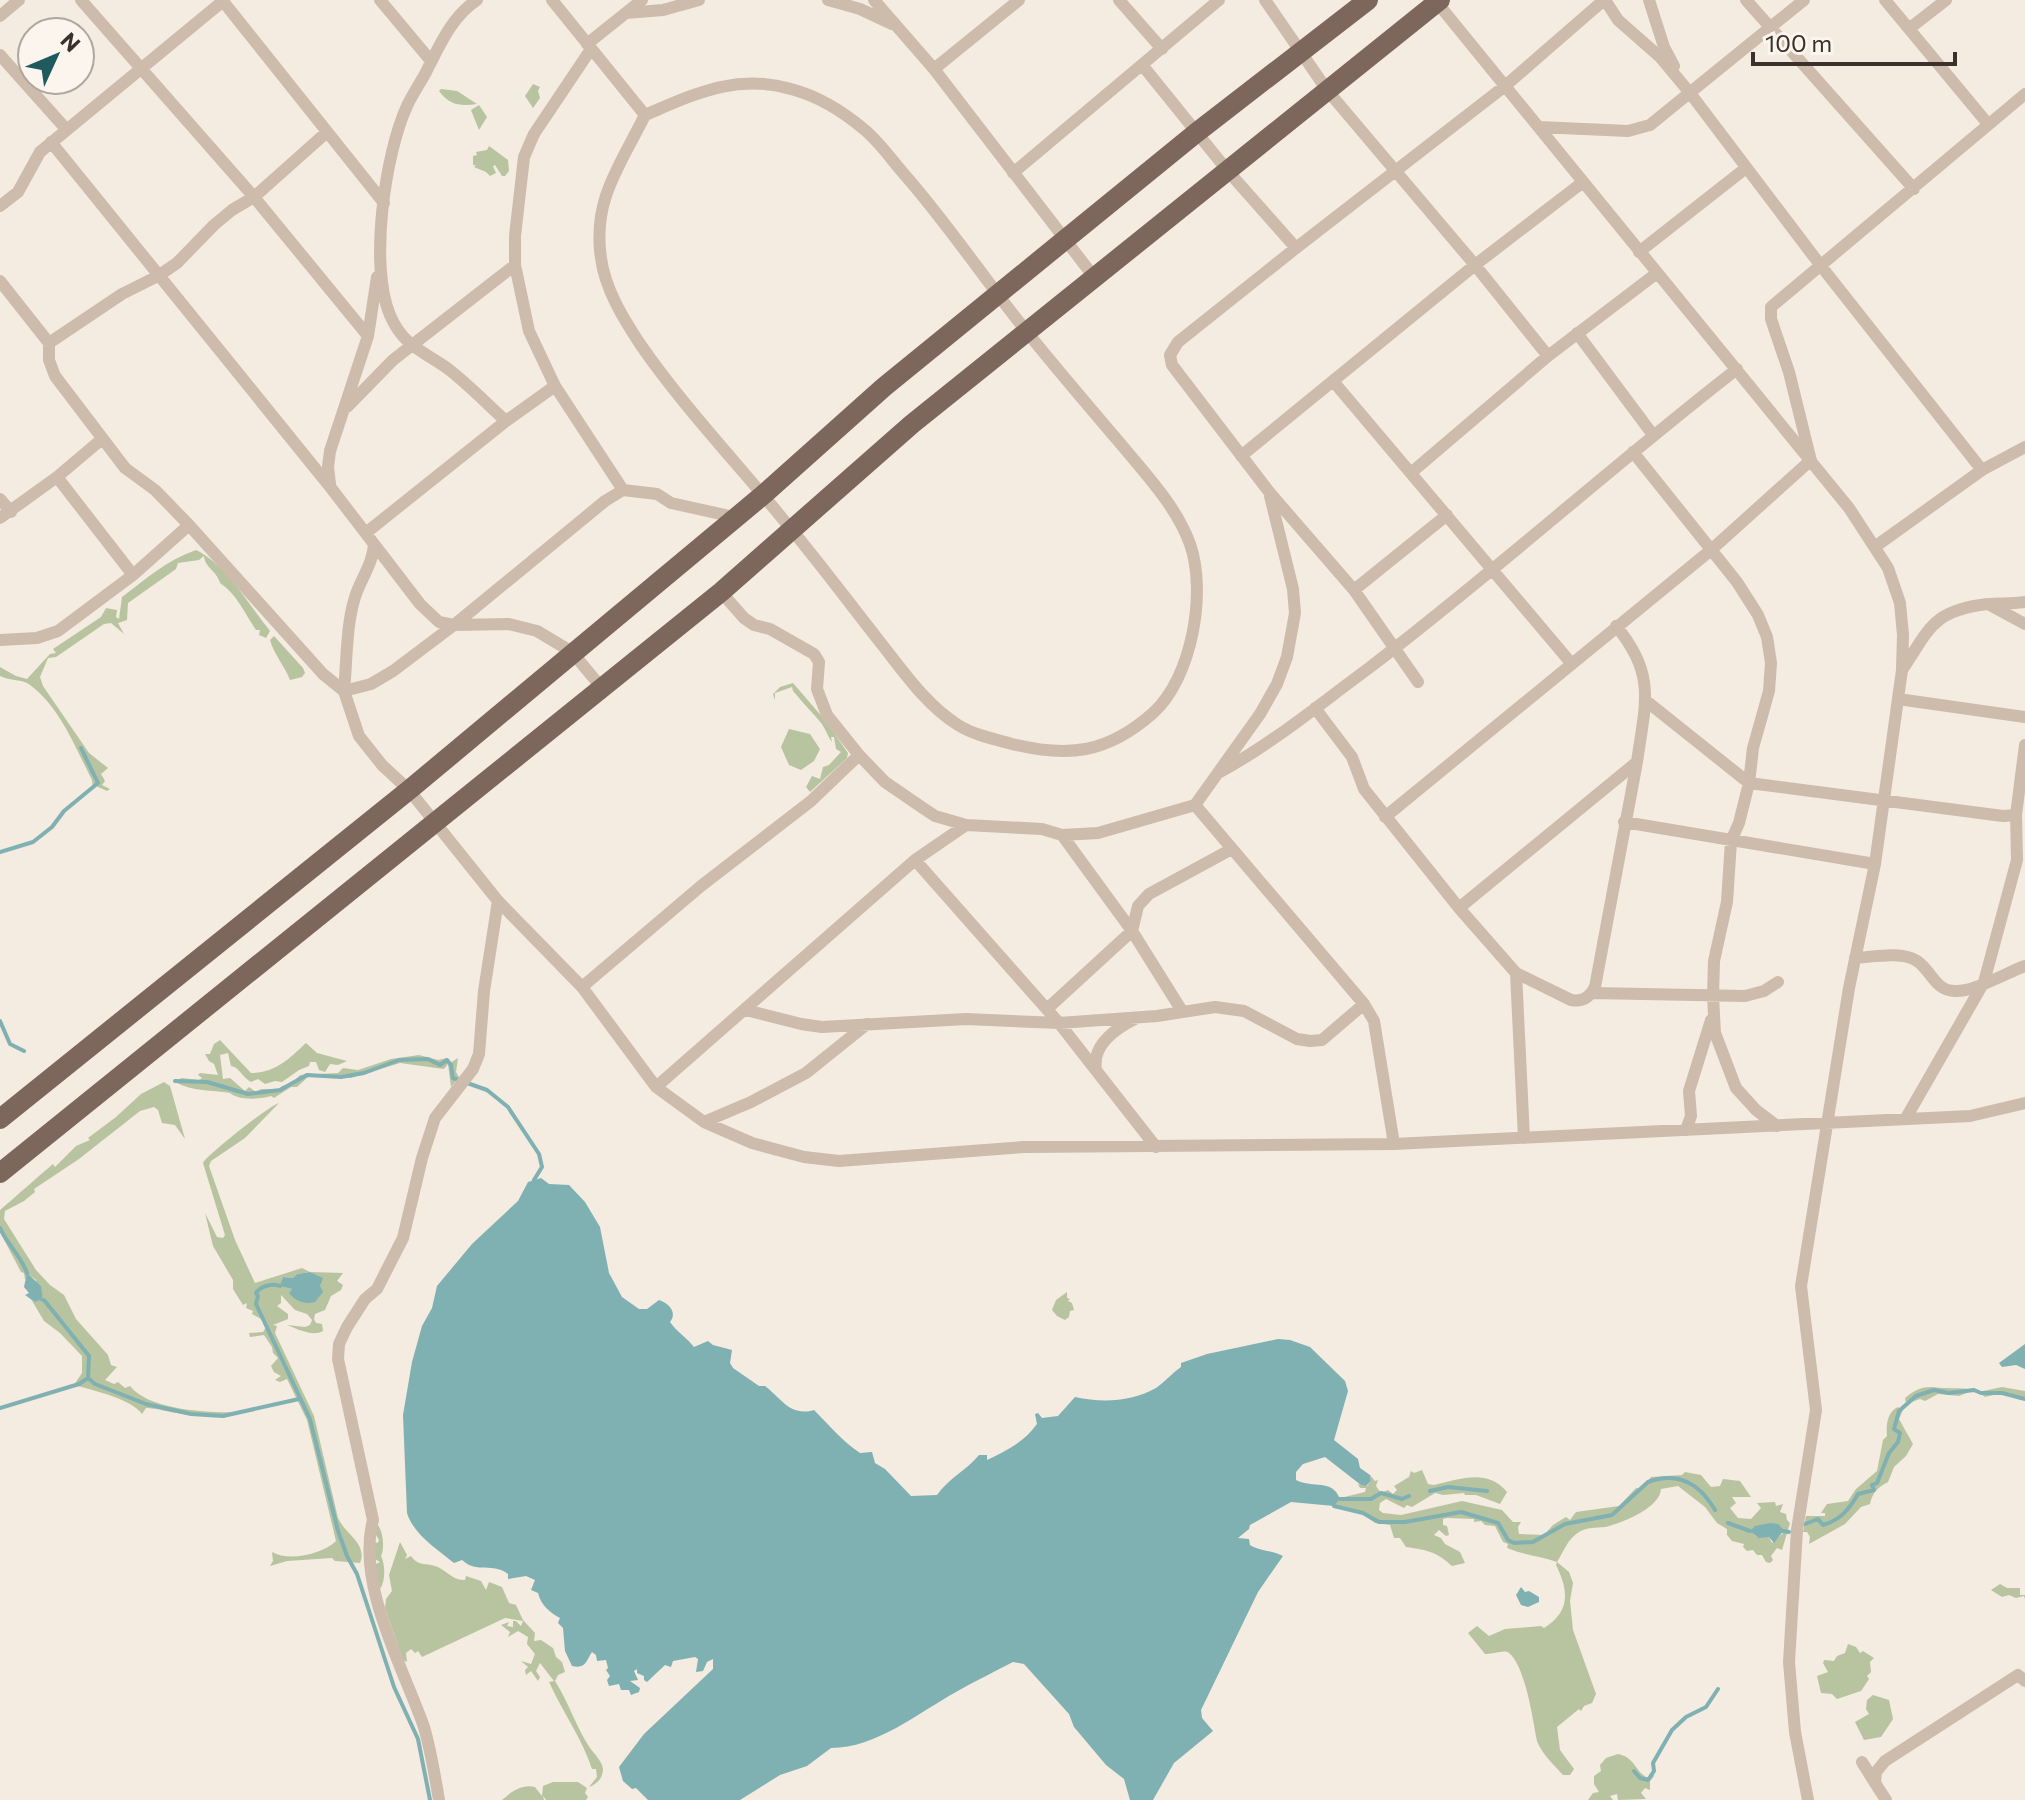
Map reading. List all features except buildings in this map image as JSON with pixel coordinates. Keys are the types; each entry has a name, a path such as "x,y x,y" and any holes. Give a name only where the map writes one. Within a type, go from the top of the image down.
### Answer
{"main road":[{"path":"0,1119 409,790 763,495 884,387 1196,133 1368,0"},
{"path":"0,1173 721,592 912,424 1438,1"}],"street":[{"path":"0,16 19,0"},
{"path":"81,0 254,197 368,336"},
{"path":"380,0 431,61"},
{"path":"331,488 328,467 342,412 368,336 380,262 384,203 392,157 406,107 466,4 477,0"},
{"path":"552,0 645,115"},
{"path":"623,490 555,386 529,331 515,265 515,236 524,157 534,134 589,46 642,0"},
{"path":"626,13 663,10 699,0"},
{"path":"828,0 860,9 900,27"},
{"path":"874,0 934,69 1094,277"},
{"path":"934,69 1019,0"},
{"path":"1119,0 1162,49"},
{"path":"1013,173 1219,0"},
{"path":"1265,0 1327,90 1548,356"},
{"path":"1418,682 1354,590 1241,456 1172,365 1170,355 1178,342 1505,86 1604,0 1618,20 1660,57 1690,93 1982,470"},
{"path":"1649,0 1664,47 1690,93"},
{"path":"1746,0 1914,189"},
{"path":"1539,127 1628,131 1650,125 1804,0"},
{"path":"1885,0 1988,124"},
{"path":"1910,28 1946,0"},
{"path":"0,206 18,192 40,152 223,1 384,203"},
{"path":"1438,1 1811,460 1876,546 1888,568 1900,603 1902,670 1875,864 1855,958 1801,1286 1816,1410 1797,1530 1789,1662 1795,1732 1808,1800"},
{"path":"0,55 66,129"},
{"path":"1143,66 1227,170 1296,248"},
{"path":"760,82 795,89 843,113 869,134 928,201 1026,331 1151,480 1188,539 1196,566 1196,616 1184,664 1168,698 1127,735 1103,746 1045,752 991,739 960,726 937,709 906,675 641,345 616,306 604,273 599,237 600,210 610,183 645,115 722,84 760,82"},
{"path":"1811,460 1770,312 1775,303 2025,94"},
{"path":"49,343 122,294 177,263 232,210 254,197 327,132"},
{"path":"51,142 367,532 420,604 439,622 454,625 509,624 537,631 572,652 601,687"},
{"path":"1639,252 1746,168"},
{"path":"1241,456 1475,265 1583,182"},
{"path":"380,262 382,285 391,317 411,346 446,367 506,421"},
{"path":"342,412 393,360 515,265"},
{"path":"1412,472 1548,356 1657,273"},
{"path":"0,281 49,343 49,360 55,376 125,468 155,490 323,674 344,691"},
{"path":"1577,333 1653,435"},
{"path":"1214,775 1256,752 1395,648 1737,369"},
{"path":"1333,381 1571,663"},
{"path":"367,532 506,421 555,386"},
{"path":"0,499 5,515 102,439"},
{"path":"1876,546 1982,470 2025,447"},
{"path":"1633,452 1737,582 1758,615 1767,637 1771,663 1769,691 1753,748 1749,783 1739,823 1731,841 1727,902 1714,961 1713,996 1715,1033 1736,1088 1756,1110 1777,1126"},
{"path":"1385,817 1711,550 1811,460"},
{"path":"57,477 133,575"},
{"path":"344,691 381,679 454,625 605,501 623,490 657,494 671,503 734,517"},
{"path":"721,592 754,625 770,629 814,654 819,662 816,675 819,699 827,715 885,782 935,816 966,825 1042,829 1062,835 1098,833 1195,805 1260,714 1287,657 1294,629 1293,589 1270,493"},
{"path":"1354,590 1447,515"},
{"path":"0,640 37,638 58,631 133,575 189,525"},
{"path":"374,544 373,560 356,594 351,612 344,691 359,736 382,765 409,790 498,901 582,987 656,1087 704,1122 752,1143 804,1157 839,1161 1024,1147 1394,1144 1970,1116 2025,1103"},
{"path":"1902,670 1926,630 1935,622 1954,612 1987,604 2025,602"},
{"path":"1987,604 2025,624"},
{"path":"1315,708 1347,750 1364,789 1385,817 1516,973 1579,1001 1592,993 1595,987 1637,762 1645,700 1640,659 1616,626"},
{"path":"1898,699 2025,717"},
{"path":"1645,700 1749,783 2003,816 2016,815"},
{"path":"1906,1118 1984,982 2021,858 2016,815 2025,745"},
{"path":"582,987 701,886 811,801 859,755"},
{"path":"1459,908 1637,762"},
{"path":"1195,805 1230,850 1364,1004 1377,1031 1394,1144"},
{"path":"1624,822 1875,864"},
{"path":"656,1087 915,860 966,825"},
{"path":"1062,835 1132,931 1182,1011"},
{"path":"1047,1009 1132,931 1138,906 1149,894 1230,850"},
{"path":"915,860 1059,1023 1156,1147"},
{"path":"439,1800 424,1727 390,1647 371,1571 367,1545 373,1520 338,1359 339,1344 347,1327 365,1299 377,1289 403,1238 435,1118 473,1069 479,1054 484,991 498,901"},
{"path":"1855,958 1910,958 1919,962 1939,987 1951,992 1965,990 2025,966"},
{"path":"1516,973 1524,1138"},
{"path":"1592,993 1754,994 1778,982"},
{"path":"746,1010 822,1027 966,1019 1059,1023 1137,1018 1215,1007 1244,1011 1297,1039 1310,1041 1322,1040 1364,1004"},
{"path":"1686,1130 1691,1116 1689,1091 1714,1014"},
{"path":"1096,1069 1095,1061 1100,1047 1122,1026 1137,1018"},
{"path":"704,1122 806,1073 867,1024"},
{"path":"1875,1783 1876,1772 1885,1761 2018,1675 2025,1681"},
{"path":"1862,1762 1886,1800"}],"green space":[{"path":"533,84 540,87 540,98 533,108 525,96"},
{"path":"439,91 457,91 477,104 452,102 443,96"},
{"path":"479,105 487,117 479,130 471,110"},
{"path":"489,146 508,160 509,171 505,176 495,165 496,173 490,176 474,167 473,156"},
{"path":"196,550 217,564 270,631 266,638 259,635 260,630 256,630 236,598 220,583 204,556 199,560 178,563 176,569 128,603 127,620 118,623 124,634 111,623 104,624 56,657 48,658 40,677 43,686 89,753 108,768 101,774 105,781 102,785 110,789 107,791 96,786 93,789 92,780 73,741 50,704 27,683 0,676 0,667 27,679 50,654 56,653 53,649 101,617 106,608 117,610 116,617 119,619 122,597 166,565"},
{"path":"274,636 303,668 305,673 302,677 290,680 270,640"},
{"path":"793,683 848,753 847,758 810,792 806,787 812,776 820,779 823,767 841,752 836,749 834,737 831,737 832,742 822,724 792,687 775,693 775,700 773,694 780,687"},
{"path":"789,729 810,734 820,749 814,761 801,770 789,765 781,747"},
{"path":"220,1040 251,1073 274,1068 306,1043 317,1053 347,1061 330,1064 325,1072 319,1070 316,1062 310,1062 309,1066 282,1082 265,1084 258,1079 251,1082 231,1066 228,1053 220,1055 223,1079 230,1078 245,1091 249,1087 256,1092 279,1089 291,1084 300,1075 338,1073 343,1068 358,1070 391,1059 419,1055 438,1060 447,1058 450,1063 458,1058 456,1072 459,1077 451,1087 448,1064 444,1069 400,1063 351,1078 308,1077 297,1087 291,1087 274,1098 250,1099 177,1083 181,1078 199,1080 202,1078 198,1075 200,1073 218,1075 205,1054 210,1054 214,1044"},
{"path":"164,1082 170,1086 185,1139 175,1125 162,1123 154,1107 140,1111 79,1159 34,1189 35,1192 24,1201 5,1211 4,1219 36,1270 64,1295 76,1319 108,1355 111,1365 117,1367 105,1380 114,1384 118,1382 125,1388 130,1386 152,1401 182,1409 241,1412 201,1416 146,1408 142,1414 121,1400 74,1385 82,1373 82,1356 44,1321 31,1299 35,1302 36,1280 28,1274 25,1280 0,1232 0,1210 53,1164 55,1167 76,1146 90,1140 88,1138 141,1094"},
{"path":"279,1103 245,1138 211,1161 209,1166 235,1240 255,1283 302,1268 310,1272 343,1273 337,1281 343,1285 341,1290 331,1296 325,1310 315,1314 314,1319 322,1324 323,1331 310,1333 287,1325 305,1327 312,1320 307,1314 295,1310 281,1295 281,1303 277,1306 288,1314 288,1319 273,1325 277,1326 275,1333 314,1416 338,1518 361,1550 360,1563 335,1561 332,1558 287,1561 270,1566 272,1552 287,1556 306,1555 323,1550 336,1541 307,1420 287,1379 280,1382 275,1380 281,1376 271,1366 278,1358 264,1335 250,1337 249,1333 263,1332 266,1327 261,1319 252,1314 253,1311 246,1308 247,1303 243,1305 233,1289 233,1280 213,1246 205,1213 217,1237 223,1238 225,1235 203,1163","holes":["310,1272 318,1276 320,1286 290,1293 292,1289 281,1286 283,1277 293,1278 297,1274"]},
{"path":"1067,1292 1074,1310 1065,1320 1052,1310 1056,1300"},
{"path":"1931,1387 1974,1390 1959,1396 1938,1394 1925,1401 1920,1399 1906,1404 1905,1398 1911,1393"},
{"path":"2002,1387 2025,1391 2025,1399 2002,1393 1985,1397 1978,1392"},
{"path":"1898,1407 1903,1410 1899,1419 1913,1444 1906,1456 1894,1467 1888,1482 1876,1491 1870,1504 1861,1507 1845,1524 1809,1544 1810,1537 1803,1532 1806,1516 1825,1516 1821,1513 1827,1504 1848,1501 1856,1489 1877,1471 1883,1440 1887,1436 1888,1419"},
{"path":"1422,1470 1428,1484 1434,1485 1463,1478 1482,1478 1491,1480 1507,1492 1500,1504 1476,1495 1435,1493 1412,1507 1407,1505 1404,1508 1386,1499 1380,1503 1379,1510 1401,1515 1462,1501 1502,1510 1513,1522 1521,1522 1519,1534 1544,1535 1566,1517 1570,1520 1576,1512 1619,1506 1636,1488 1642,1489 1651,1477 1682,1475 1685,1472 1701,1475 1711,1487 1720,1486 1723,1479 1740,1481 1751,1497 1732,1497 1736,1503 1730,1508 1738,1518 1751,1519 1761,1508 1757,1503 1775,1502 1776,1506 1783,1504 1780,1512 1786,1514 1790,1523 1782,1550 1777,1548 1771,1556 1773,1560 1766,1562 1762,1555 1757,1555 1753,1550 1747,1551 1744,1544 1732,1541 1727,1529 1678,1486 1661,1489 1654,1502 1630,1518 1579,1532 1557,1562 1507,1548 1508,1544 1503,1542 1495,1526 1474,1522 1474,1519 1443,1519 1449,1535 1439,1530 1434,1535 1460,1552 1465,1563 1452,1566 1432,1553 1406,1547 1400,1538 1394,1538 1390,1525 1375,1523 1358,1511 1334,1506 1340,1498 1365,1492 1366,1488 1360,1488 1358,1484 1367,1486 1371,1481 1370,1475 1375,1481 1378,1480 1376,1486 1381,1493 1388,1490 1393,1494 1397,1490 1394,1486 1409,1477 1411,1471","holes":["1770,1523 1783,1533 1772,1543 1769,1537 1755,1536"]},
{"path":"377,1524 383,1544 384,1577 380,1589 374,1569 380,1562 375,1559 374,1542 378,1543 379,1540 375,1533"},
{"path":"400,1542 407,1555 405,1559 411,1556 419,1563 439,1568 456,1579 465,1580 466,1576 481,1581 486,1590 489,1582 502,1587 509,1603 516,1605 523,1620 535,1633 534,1641 541,1640 553,1648 565,1672 558,1675 555,1681 603,1769 597,1782 589,1787 597,1777 596,1769 592,1769 549,1682 554,1681 540,1663 536,1671 540,1677 538,1681 531,1671 526,1675 528,1667 521,1661 531,1664 535,1654 527,1644 528,1637 518,1631 508,1637 510,1632 501,1625 509,1622 507,1626 513,1627 513,1621 516,1621 521,1626 523,1621 505,1618 422,1657 418,1651 415,1653 411,1649 406,1653 407,1662 403,1660 385,1608 386,1599 392,1591 389,1575"},
{"path":"1557,1562 1569,1572 1573,1583 1570,1601 1573,1630 1596,1694 1592,1703 1581,1711 1579,1709 1557,1727 1560,1750 1574,1769 1570,1775 1563,1775 1539,1746 1524,1682 1515,1660 1507,1652 1485,1654 1468,1633 1477,1626 1489,1636 1505,1629 1544,1628 1552,1622 1565,1601 1564,1584"},
{"path":"2000,1584 2007,1588 2020,1588 2020,1595 2025,1595 2025,1599 2024,1596 2002,1597 1991,1590"},
{"path":"1848,1644 1874,1658 1870,1662 1869,1679 1861,1691 1837,1699 1832,1694 1821,1693 1817,1676 1828,1672 1824,1660 1834,1661 1845,1653"},
{"path":"1873,1695 1889,1700 1893,1719 1881,1737 1864,1740 1855,1722 1869,1714 1867,1700"},
{"path":"1618,1754 1628,1758 1648,1778 1655,1775 1650,1781 1650,1790 1645,1788 1641,1793 1646,1799 1618,1800 1617,1794 1610,1796 1613,1800 1588,1800 1593,1793 1599,1792 1594,1776 1601,1771 1600,1765 1606,1758"},
{"path":"553,1782 578,1782 587,1788 585,1793 588,1797 586,1800 546,1800 543,1796 544,1800 502,1800 526,1786 535,1787 542,1796 543,1786"}],"water":[{"path":"541,1178 549,1184 569,1185 585,1202 600,1227 609,1273 622,1297 639,1309 647,1309 659,1300 666,1303 673,1315 670,1322 694,1347 708,1341 732,1350 730,1363 733,1368 759,1386 765,1386 792,1409 814,1410 854,1449 860,1453 872,1452 875,1463 911,1496 937,1495 979,1455 987,1455 987,1460 1015,1445 1037,1424 1035,1414 1042,1418 1058,1416 1075,1397 1106,1400 1137,1396 1159,1386 1181,1367 1181,1363 1207,1354 1278,1339 1310,1347 1345,1381 1348,1391 1334,1440 1358,1459 1360,1468 1370,1475 1371,1481 1366,1486 1361,1485 1325,1457 1303,1464 1296,1472 1296,1480 1332,1488 1340,1499 1334,1506 1291,1502 1250,1525 1238,1538 1249,1539 1254,1547 1283,1556 1258,1592 1201,1710 1202,1718 1213,1731 1174,1763 1153,1800 1130,1800 1124,1779 1106,1765 1074,1727 1069,1714 1024,1664 1013,1662 896,1728 864,1742 831,1748 807,1766 780,1775 740,1800 648,1800 623,1781 619,1767 644,1734 713,1669 713,1659 707,1662 703,1671 696,1672 698,1659 695,1657 673,1661 671,1667 665,1665 647,1682 644,1676 637,1673 637,1669 634,1671 638,1680 630,1681 640,1688 639,1692 631,1695 629,1690 621,1690 619,1684 609,1686 606,1660 597,1661 592,1652 583,1665 572,1666 565,1651 563,1628 558,1623 560,1618 546,1608 538,1593 531,1590 535,1580 526,1576 508,1579 508,1574 502,1571 473,1566 462,1560 454,1563 420,1535 407,1513 403,1415 412,1362 437,1286 472,1244 518,1201 528,1182"},
{"path":"310,1272 323,1278 320,1286 323,1292 315,1302 297,1300 289,1293 292,1289 280,1286 283,1277 293,1278 297,1274"},
{"path":"27,1273 41,1286 43,1302 35,1302 25,1295 29,1293 24,1287"},
{"path":"2025,1344 2025,1369 2016,1365 2002,1367 1999,1363"},
{"path":"1778,1524 1784,1530 1774,1543 1769,1537 1759,1538 1750,1531 1755,1526"},
{"path":"1521,1587 1525,1592 1539,1597 1539,1602 1528,1607 1521,1605 1516,1595"}],"waterway":[{"path":"0,852 33,842 98,783 81,748"},
{"path":"0,1021 10,1044 24,1051"},
{"path":"175,1081 207,1082 248,1094 280,1090 307,1075 341,1077 364,1073 399,1060 428,1059 440,1065 447,1060 453,1078 487,1090 508,1107 539,1154 542,1167 534,1180"},
{"path":"0,1228 27,1273"},
{"path":"280,1286 270,1285 261,1289 256,1293 256,1304 310,1419 338,1531 357,1574 394,1687 418,1739 430,1800"},
{"path":"44,1300 89,1356 88,1378 95,1384 146,1404 191,1414 223,1416 299,1399"},
{"path":"0,1408 79,1384 88,1378"},
{"path":"1805,1524 1818,1519 1823,1525 1834,1520 1847,1510 1858,1494 1874,1490 1872,1485 1877,1483 1889,1453 1898,1442 1900,1433 1894,1429 1899,1411 1916,1396 1934,1390 1949,1393 1974,1390 2025,1399"},
{"path":"1334,1506 1363,1513 1379,1522 1405,1522 1461,1512 1498,1523 1508,1540 1514,1543 1533,1542 1565,1524 1612,1515 1648,1482 1659,1479 1687,1482 1702,1493 1715,1510"},
{"path":"1430,1491 1448,1487 1487,1491"},
{"path":"1340,1499 1371,1499 1381,1493 1402,1499 1409,1496"},
{"path":"1728,1523 1750,1531"},
{"path":"1783,1531 1789,1532"},
{"path":"1634,1771 1640,1778 1648,1780 1654,1771 1653,1763 1672,1730 1686,1717 1706,1707 1718,1689"}]}
